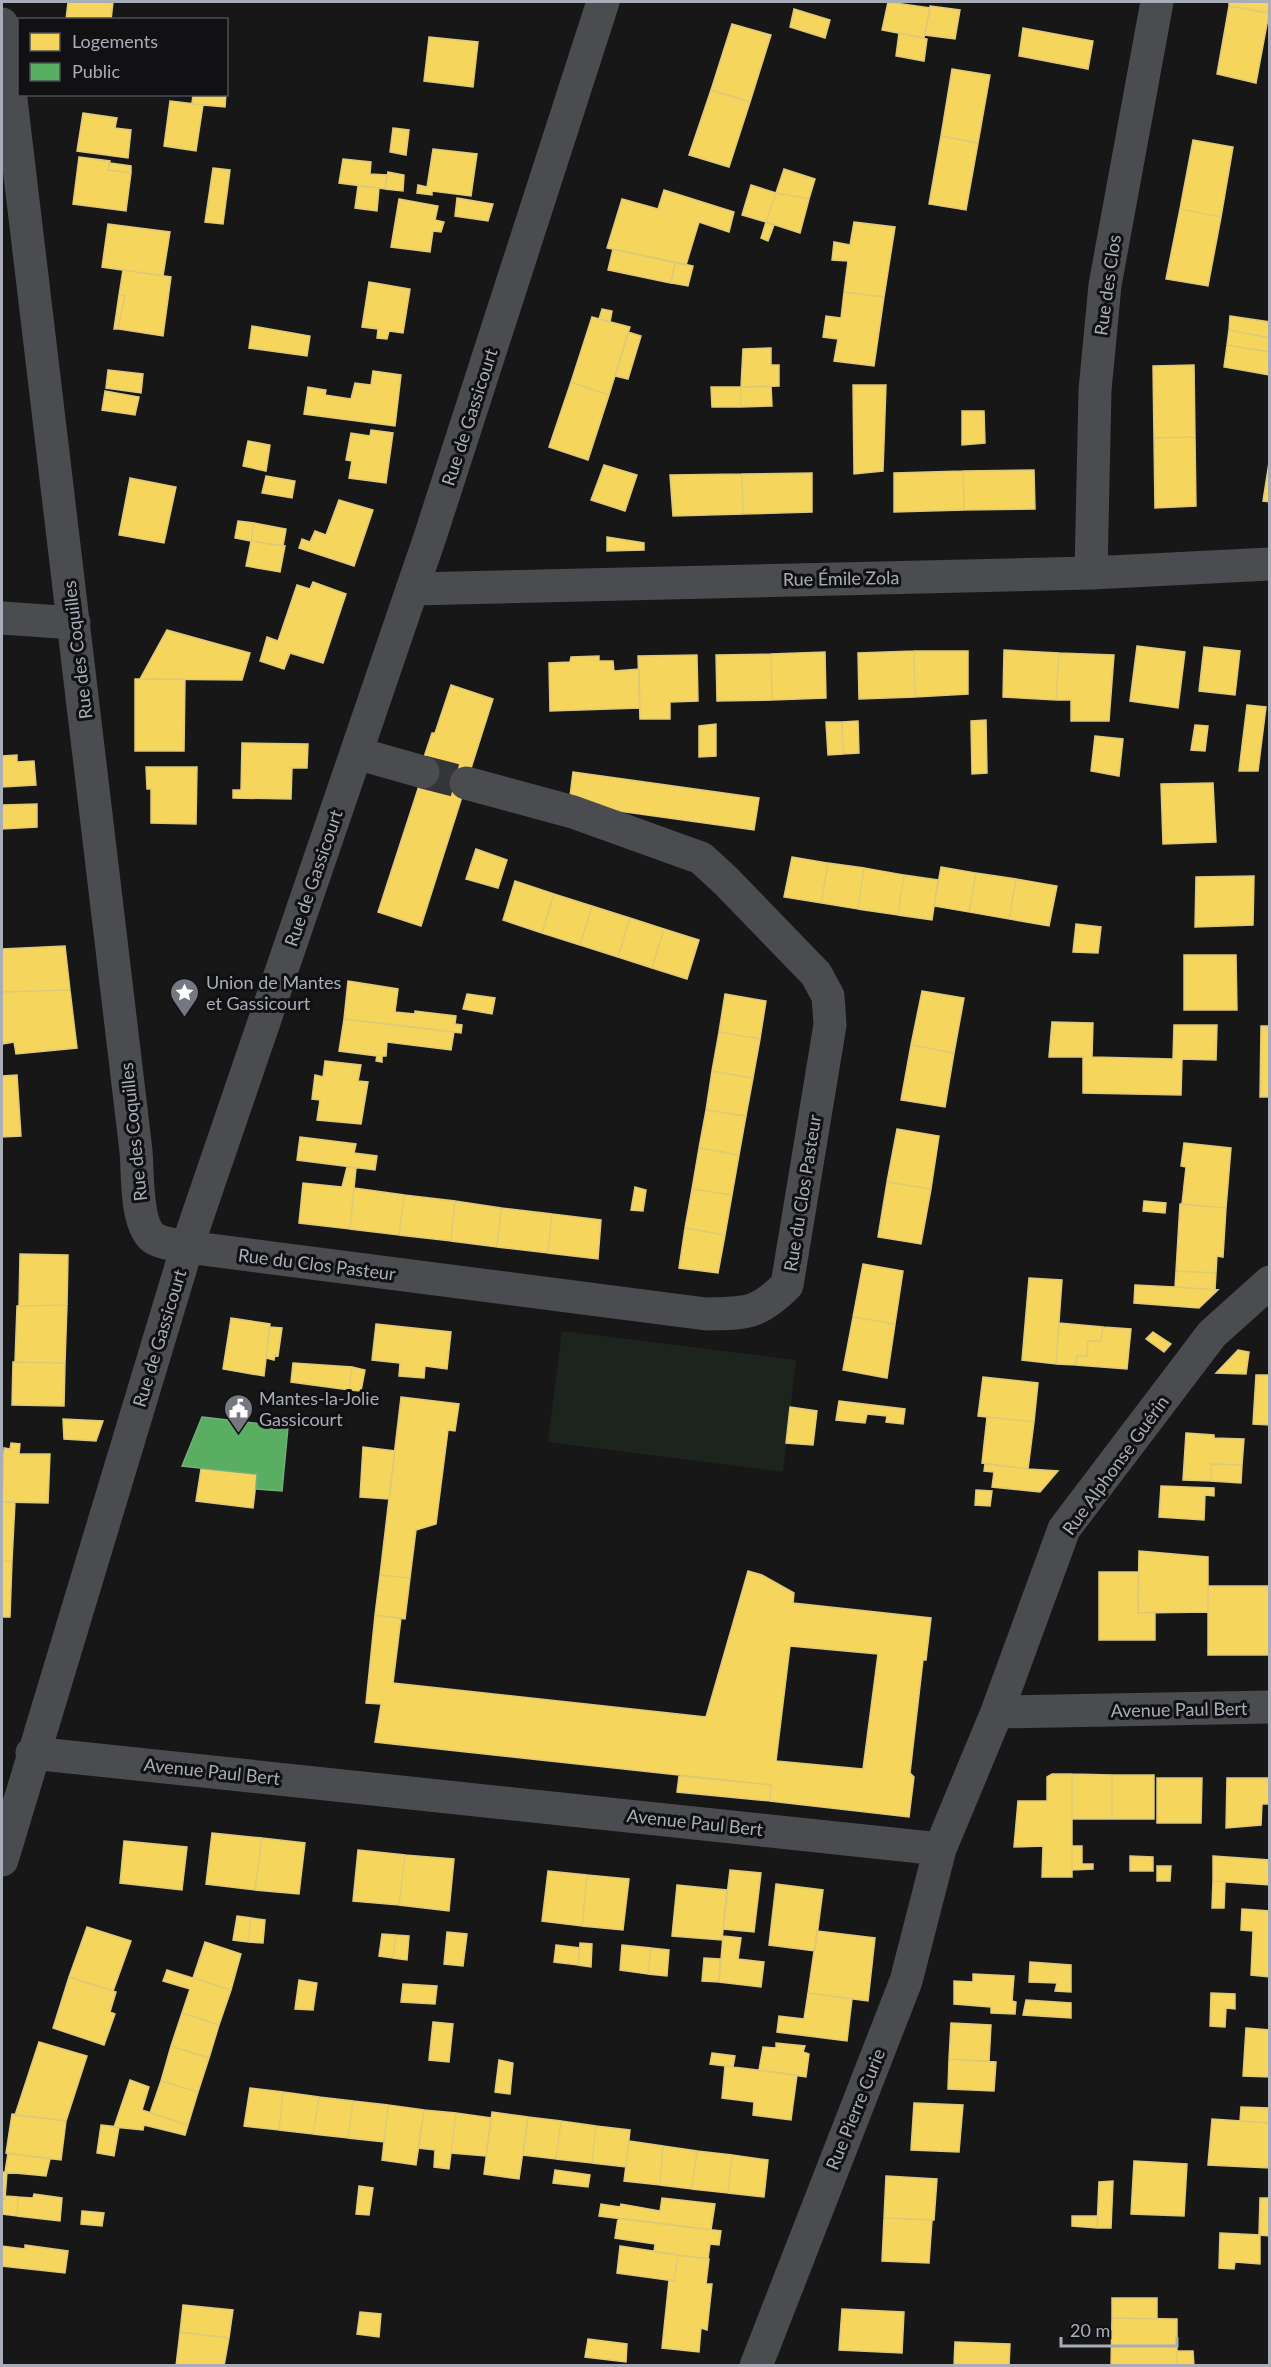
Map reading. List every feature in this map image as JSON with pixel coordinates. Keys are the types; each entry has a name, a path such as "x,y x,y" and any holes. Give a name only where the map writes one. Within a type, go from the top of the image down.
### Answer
{"street":[{"name":"Rue de Gassicourt","path":"2,1860 11,1802 33,1753 187,1247 412,589 603,2"},
{"name":"Rue des Clos","path":"1091,573 1095,390 1104,285 1157,2"},
{"name":"Rue des Coquilles","path":"2,24 136,1150 142,1220 155,1239 187,1247"},
{"name":"Rue Émile Zola","path":"412,589 1091,573 1269,564"},
{"path":"2,618 74,623"},
{"path":"356,753 423,772"},
{"name":"Rue du Clos Pasteur","path":"187,1247 706,1314 750,1312 771,1301 787,1285 830,1025 828,996 816,974 726,880 701,858 573,812 466,783"},
{"name":"Rue Alphonse Guérin","path":"996,1712 1064,1529 1212,1334 1269,1282"},
{"name":"Avenue Paul Bert","path":"996,1712 1269,1707"},
{"path":"940,1849 996,1712"},
{"name":"Avenue Paul Bert","path":"33,1753 940,1849"},
{"name":"Rue Pierre Curie","path":"756,2366 906,1981 940,1849"}],"shaded area":[{"path":"562,1331 796,1360 783,1472 548,1442"}],"building: Logements":[{"path":"68,2 113,2 111,18 66,18"},
{"path":"888,2 930,8 924,38 882,30"},
{"path":"1229,2 1270,2 1269,13 1229,6"},
{"path":"930,6 960,10 955,39 925,35"},
{"path":"1229,6 1269,13 1256,83 1217,74"},
{"path":"794,9 830,20 825,38 790,27"},
{"path":"732,24 771,35 750,102 711,90"},
{"path":"1023,28 1093,41 1088,69 1019,56"},
{"path":"899,33 927,39 924,61 896,56"},
{"path":"429,37 478,42 473,87 424,81"},
{"path":"952,69 990,75 978,143 941,136"},
{"path":"711,90 750,102 729,167 689,155"},
{"path":"193,96 226,96 225,107 192,104"},
{"path":"170,101 203,105 196,151 164,146"},
{"path":"83,113 117,118 115,128 131,130 128,158 77,151"},
{"path":"393,128 409,130 406,155 390,152"},
{"path":"941,136 978,143 966,210 929,204"},
{"path":"1193,140 1233,147 1221,217 1180,209"},
{"path":"433,149 477,154 471,196 432,191 432,195 417,193 418,185 427,187"},
{"path":"79,157 110,161 108,170 131,173 126,211 73,204"},
{"path":"343,159 371,162 370,174 387,175 385,189 339,183"},
{"path":"110,163 131,166 131,173 108,170"},
{"path":"213,168 230,170 223,224 205,222"},
{"path":"784,169 815,179 809,199 776,193"},
{"path":"388,172 404,175 403,191 385,189"},
{"path":"751,185 776,193 766,222 742,215"},
{"path":"358,186 379,188 377,211 355,208"},
{"path":"664,190 734,212 729,232 699,222 686,265 607,248 622,199 658,209"},
{"path":"776,193 809,199 800,233 766,222"},
{"path":"457,198 493,204 488,221 455,216"},
{"path":"399,199 438,206 435,220 444,222 441,232 433,231 430,252 391,247"},
{"path":"1180,209 1221,217 1208,286 1166,279"},
{"path":"766,222 774,225 768,241 761,238"},
{"path":"854,222 895,227 884,297 844,292 848,261 832,260 834,242 850,245"},
{"path":"108,224 170,232 163,276 102,267"},
{"path":"613,249 675,262 671,283 608,270"},
{"path":"675,262 693,266 688,286 671,283"},
{"path":"123,270 171,277 163,336 118,329 125,295 119,295"},
{"path":"369,282 410,289 403,333 389,331 387,339 377,338 378,329 362,327"},
{"path":"844,292 884,297 874,366 834,361 838,339 823,337 826,316 841,318"},
{"path":"119,295 125,295 118,329 114,329"},
{"path":"602,309 612,311 610,322 599,319"},
{"path":"1230,316 1270,322 1270,338 1229,330"},
{"path":"592,317 630,327 609,395 571,382"},
{"path":"252,326 310,336 307,356 249,348"},
{"path":"1229,330 1270,338 1270,352 1227,345"},
{"path":"628,332 641,336 628,379 615,376"},
{"path":"1227,345 1270,352 1270,375 1224,367"},
{"path":"771,348 771,365 779,365 779,386 741,387 743,349"},
{"path":"1194,365 1195,437 1154,438 1153,366"},
{"path":"108,370 143,374 141,393 106,388"},
{"path":"373,371 401,375 395,426 304,414 308,387 326,390 325,395 351,399 355,383 371,385"},
{"path":"571,382 609,395 588,460 549,447"},
{"path":"853,385 886,385 883,471 854,474"},
{"path":"771,386 772,406 741,407 741,387"},
{"path":"711,387 741,387 741,407 712,407"},
{"path":"105,391 139,397 135,415 102,410"},
{"path":"962,411 984,411 985,443 962,445"},
{"path":"371,430 393,433 386,483 349,478 352,461 346,460 351,433 370,436"},
{"path":"1195,437 1196,506 1155,508 1154,438"},
{"path":"248,441 270,445 266,471 243,466"},
{"path":"1270,456 1270,502 1263,501"},
{"path":"604,465 637,475 625,511 591,500"},
{"path":"1034,470 1035,509 964,510 963,471"},
{"path":"963,471 964,510 894,512 894,473"},
{"path":"812,473 812,512 743,514 742,474"},
{"path":"742,474 743,514 673,516 670,475"},
{"path":"266,476 295,481 292,498 262,493"},
{"path":"130,478 176,487 164,543 119,535"},
{"path":"339,500 373,510 354,566 299,548 302,539 310,542 315,531 326,535"},
{"path":"238,521 254,523 251,541 235,538"},
{"path":"254,523 286,529 283,546 251,541"},
{"path":"607,537 644,543 644,550 607,551"},
{"path":"251,541 285,546 280,572 246,566"},
{"path":"313,582 346,594 323,663 290,653 284,669 260,661 267,637 278,641 297,585 310,589"},
{"path":"167,630 250,653 242,680 140,679"},
{"path":"1137,646 1185,652 1178,708 1130,701"},
{"path":"1204,647 1240,651 1235,695 1199,691"},
{"path":"1004,650 1059,653 1056,700 1003,697"},
{"path":"914,651 915,697 859,699 858,653"},
{"path":"914,651 968,651 968,694 915,697"},
{"path":"825,652 826,698 772,700 771,654"},
{"path":"1059,653 1114,655 1109,721 1071,721 1071,700 1056,700"},
{"path":"771,654 772,700 717,701 716,655"},
{"path":"697,655 698,701 670,702 670,719 640,719 638,656"},
{"path":"599,656 599,661 613,661 614,671 639,669 640,708 550,711 549,663 570,662 571,657"},
{"path":"135,679 185,679 184,751 135,751"},
{"path":"451,685 493,699 421,926 378,912 428,758 424,757 432,733 435,733"},
{"path":"1247,705 1266,707 1258,771 1239,771"},
{"path":"986,720 987,773 972,774 971,721"},
{"path":"858,721 859,753 843,754 842,722"},
{"path":"826,722 842,722 843,754 828,755"},
{"path":"716,724 716,756 699,757 699,726"},
{"path":"1195,725 1208,726 1205,751 1191,750"},
{"path":"1095,736 1123,739 1119,776 1091,771"},
{"path":"242,743 308,744 307,768 292,768 291,799 233,798 233,790 241,790"},
{"path":"17,755 17,762 34,761 36,785 2,787 2,756"},
{"path":"146,767 197,767 196,824 151,823 151,789 147,789"},
{"path":"573,772 759,798 754,830 569,804"},
{"path":"1213,783 1216,842 1163,844 1161,784"},
{"path":"37,804 37,827 2,829 2,805"},
{"path":"476,849 507,860 498,888 466,879"},
{"path":"792,857 828,863 821,903 784,897"},
{"path":"828,863 864,868 858,909 821,903"},
{"path":"941,867 976,873 969,912 934,906"},
{"path":"864,868 904,875 898,915 858,909"},
{"path":"976,873 1016,879 1009,919 969,912"},
{"path":"904,875 938,880 932,920 898,915"},
{"path":"1254,876 1253,925 1195,927 1196,877"},
{"path":"1016,879 1057,886 1049,926 1009,919"},
{"path":"515,881 554,894 542,933 503,920"},
{"path":"554,894 592,906 580,945 542,933"},
{"path":"592,906 630,918 618,957 580,945"},
{"path":"630,918 664,929 652,968 618,957"},
{"path":"1076,924 1101,927 1098,953 1073,952"},
{"path":"664,929 699,940 687,979 652,968"},
{"path":"65,946 70,990 2,992 2,949"},
{"path":"1184,955 1236,955 1237,1010 1184,1010"},
{"path":"348,981 398,989 395,1012 415,1014 415,1011 456,1016 455,1024 462,1025 461,1033 344,1019"},
{"path":"70,990 77,1048 16,1054 14,1042 2,1044 2,992"},
{"path":"922,991 964,998 954,1053 911,1045"},
{"path":"467,994 495,998 492,1014 463,1009"},
{"path":"725,994 766,1001 760,1039 719,1032"},
{"path":"344,1019 454,1032 451,1050 387,1042 386,1056 382,1056 382,1062 376,1061 377,1056 339,1051"},
{"path":"1052,1022 1093,1023 1092,1057 1173,1059 1174,1025 1217,1025 1216,1060 1182,1059 1181,1095 1083,1093 1083,1057 1049,1057"},
{"path":"1261,1026 1270,1026 1270,1097 1260,1097"},
{"path":"719,1032 760,1039 753,1078 712,1071"},
{"path":"911,1045 954,1053 945,1107 901,1100"},
{"path":"325,1061 361,1065 358,1081 368,1082 361,1124 317,1120 320,1100 312,1099 315,1075 323,1077"},
{"path":"712,1071 753,1078 746,1116 706,1110"},
{"path":"17,1075 21,1136 2,1137 2,1076"},
{"path":"706,1110 746,1116 739,1155 699,1148"},
{"path":"897,1129 939,1136 931,1189 887,1182"},
{"path":"300,1137 356,1144 354,1153 377,1156 375,1170 297,1160"},
{"path":"1184,1143 1231,1148 1226,1208 1182,1204 1186,1167 1181,1166"},
{"path":"699,1148 739,1155 732,1195 692,1189"},
{"path":"347,1167 356,1168 350,1229 299,1223 303,1183 342,1187"},
{"path":"887,1182 931,1189 921,1244 878,1237"},
{"path":"635,1187 646,1190 643,1211 631,1210"},
{"path":"354,1188 404,1195 399,1235 350,1229"},
{"path":"692,1189 732,1195 725,1235 685,1228"},
{"path":"404,1195 455,1201 451,1241 399,1235"},
{"path":"455,1201 501,1208 497,1247 451,1241"},
{"path":"1144,1201 1166,1203 1165,1213 1143,1211"},
{"path":"1180,1204 1226,1208 1223,1257 1217,1256 1216,1273 1176,1271"},
{"path":"501,1208 552,1214 548,1253 497,1247"},
{"path":"552,1214 601,1220 598,1259 548,1253"},
{"path":"685,1228 725,1235 718,1273 679,1268"},
{"path":"20,1254 68,1255 67,1305 19,1306"},
{"path":"863,1264 903,1271 895,1324 853,1317"},
{"path":"1176,1271 1216,1273 1215,1290 1175,1287"},
{"path":"1029,1278 1062,1280 1056,1364 1022,1360"},
{"path":"1135,1285 1218,1290 1199,1308 1134,1303"},
{"path":"67,1305 65,1363 15,1362 17,1306"},
{"path":"853,1317 895,1324 887,1378 843,1370"},
{"path":"231,1318 270,1324 264,1376 223,1369"},
{"path":"1059,1323 1103,1327 1101,1341 1088,1341 1087,1356 1077,1356 1076,1365 1056,1364"},
{"path":"376,1324 451,1332 447,1369 425,1366 424,1378 399,1376 400,1363 372,1360"},
{"path":"270,1327 282,1328 278,1356 275,1355 274,1360 266,1358"},
{"path":"1103,1327 1131,1329 1127,1369 1076,1365 1077,1356 1087,1356 1088,1341 1101,1341"},
{"path":"1153,1332 1171,1344 1164,1352 1146,1339"},
{"path":"1238,1350 1249,1352 1246,1374 1216,1373"},
{"path":"13,1362 65,1363 64,1406 12,1405"},
{"path":"293,1363 352,1367 349,1390 291,1382"},
{"path":"352,1367 365,1370 361,1391 349,1390"},
{"path":"1256,1375 1270,1375 1270,1425 1253,1424"},
{"path":"983,1377 1038,1383 1034,1422 978,1416"},
{"path":"401,1397 459,1404 455,1431 448,1430 436,1524 416,1530 410,1578 380,1575"},
{"path":"839,1401 905,1409 903,1424 886,1422 887,1416 867,1414 865,1423 836,1420"},
{"path":"790,1407 817,1411 813,1445 786,1443"},
{"path":"987,1417 1034,1422 1028,1469 982,1463"},
{"path":"63,1419 103,1421 96,1441 64,1439"},
{"path":"1186,1433 1214,1435 1214,1438 1244,1439 1242,1465 1211,1464 1211,1481 1183,1480"},
{"path":"11,1443 20,1444 19,1454 50,1454 48,1503 2,1502 4,1448 10,1449"},
{"path":"363,1447 395,1451 389,1499 360,1497"},
{"path":"985,1464 1058,1471 1040,1492 992,1487 994,1472 984,1471"},
{"path":"1211,1464 1242,1465 1241,1483 1211,1481"},
{"path":"201,1469 257,1474 253,1508 196,1501"},
{"path":"1161,1486 1214,1488 1214,1496 1205,1495 1204,1520 1159,1517"},
{"path":"976,1490 992,1491 990,1506 975,1505"},
{"path":"2,1502 15,1502 12,1561 2,1561"},
{"path":"1139,1551 1208,1557 1208,1612 1138,1613"},
{"path":"2,1561 12,1561 10,1617 2,1617"},
{"path":"748,1571 762,1575 794,1593 793,1603 931,1618 926,1660 923,1660 910,1773 914,1777 909,1817 770,1801 771,1785 375,1742 381,1704 366,1703 375,1615 401,1618 393,1683 706,1717","holes":["790,1646 878,1654 863,1769 776,1761"]},
{"path":"1099,1572 1138,1572 1138,1613 1155,1612 1155,1640 1099,1640"},
{"path":"380,1575 410,1578 405,1619 375,1615"},
{"path":"1208,1586 1270,1586 1270,1655 1208,1655"},
{"path":"1052,1774 1072,1774 1072,1877 1042,1877 1043,1846 1014,1847 1018,1801 1047,1801 1047,1777"},
{"path":"1072,1774 1112,1775 1112,1819 1072,1819"},
{"path":"1112,1775 1154,1775 1154,1819 1112,1819"},
{"path":"679,1776 771,1785 770,1801 677,1792"},
{"path":"1157,1778 1202,1778 1201,1823 1157,1823"},
{"path":"1227,1778 1270,1778 1270,1804 1262,1804 1261,1825 1226,1828"},
{"path":"212,1833 262,1838 255,1890 206,1884"},
{"path":"262,1838 305,1843 299,1894 255,1890"},
{"path":"124,1841 187,1847 182,1890 120,1883"},
{"path":"1072,1846 1082,1846 1082,1864 1093,1864 1093,1869 1072,1870"},
{"path":"358,1850 405,1855 399,1905 353,1901"},
{"path":"405,1855 454,1859 449,1911 399,1905"},
{"path":"1130,1856 1153,1857 1153,1871 1130,1871"},
{"path":"1213,1856 1270,1860 1270,1885 1213,1881"},
{"path":"1157,1866 1171,1866 1170,1881 1157,1881"},
{"path":"730,1870 761,1873 754,1932 723,1929"},
{"path":"548,1871 587,1875 582,1926 542,1921"},
{"path":"587,1875 629,1879 623,1930 582,1926"},
{"path":"1213,1881 1225,1882 1224,1908 1212,1908"},
{"path":"776,1884 823,1890 815,1951 769,1945"},
{"path":"677,1885 727,1890 722,1940 672,1936"},
{"path":"1242,1909 1270,1911 1270,1977 1251,1975 1253,1931 1241,1930"},
{"path":"237,1916 251,1918 248,1942 233,1940"},
{"path":"251,1918 265,1920 263,1943 248,1942"},
{"path":"87,1927 131,1941 113,1991 69,1977"},
{"path":"817,1931 875,1938 868,2001 808,1993"},
{"path":"447,1932 467,1934 463,1966 444,1964"},
{"path":"382,1934 396,1935 393,1958 379,1956"},
{"path":"396,1935 409,1936 407,1960 393,1958"},
{"path":"723,1936 741,1938 738,1959 764,1962 761,1987 719,1982"},
{"path":"205,1942 241,1954 231,1990 193,1978"},
{"path":"580,1943 592,1944 591,1967 578,1965"},
{"path":"556,1945 580,1948 578,1965 554,1962"},
{"path":"622,1945 651,1948 648,1974 620,1970"},
{"path":"651,1948 669,1950 667,1976 648,1974"},
{"path":"704,1958 720,1959 719,1982 702,1981"},
{"path":"1030,1962 1071,1965 1071,1992 1055,1991 1057,1983 1029,1982"},
{"path":"167,1970 231,1990 219,2025 182,2013 190,1989 163,1981"},
{"path":"973,1974 1014,1976 1012,2001 1016,2002 1015,2014 991,2013 991,2007 954,2004 954,1981 973,1982"},
{"path":"69,1977 116,1992 110,2012 115,2014 104,2045 53,2028"},
{"path":"299,1980 317,1983 313,2010 295,2009"},
{"path":"403,1984 437,1986 435,2004 401,2002"},
{"path":"808,1993 852,1999 847,2041 777,2032 779,2016 804,2019"},
{"path":"1211,1993 1235,1994 1235,2009 1226,2008 1225,2027 1210,2026"},
{"path":"1026,2000 1071,2003 1071,2018 1023,2015"},
{"path":"182,2013 219,2025 209,2058 171,2046"},
{"path":"433,2022 453,2024 449,2062 429,2060"},
{"path":"951,2023 991,2025 989,2061 949,2059"},
{"path":"1246,2028 1270,2030 1270,2077 1243,2076"},
{"path":"39,2042 87,2056 66,2121 15,2115"},
{"path":"776,2043 805,2046 803,2052 809,2054 806,2077 759,2070 763,2047 776,2048"},
{"path":"171,2046 209,2058 198,2092 161,2081"},
{"path":"712,2053 735,2056 733,2067 710,2064"},
{"path":"949,2059 996,2062 994,2091 948,2089"},
{"path":"499,2060 513,2063 510,2094 495,2092"},
{"path":"725,2066 797,2075 791,2120 753,2115 754,2102 722,2098"},
{"path":"130,2080 149,2087 142,2110 188,2125 185,2135 144,2125 143,2130 114,2127"},
{"path":"161,2081 198,2092 188,2125 150,2113"},
{"path":"250,2088 283,2092 279,2130 244,2126"},
{"path":"283,2092 319,2097 313,2134 279,2130"},
{"path":"319,2097 353,2101 348,2138 313,2134"},
{"path":"353,2101 388,2105 384,2142 348,2138"},
{"path":"914,2103 963,2105 959,2152 911,2150"},
{"path":"388,2105 424,2110 416,2165 382,2160"},
{"path":"1241,2107 1270,2108 1270,2123 1240,2121"},
{"path":"424,2110 456,2113 449,2169 434,2167 435,2150 418,2148"},
{"path":"492,2112 528,2117 519,2179 484,2174"},
{"path":"456,2113 491,2118 486,2156 451,2153"},
{"path":"12,2114 66,2121 61,2160 6,2153"},
{"path":"528,2117 561,2121 556,2159 523,2155"},
{"path":"1212,2119 1270,2123 1270,2168 1208,2165"},
{"path":"561,2121 596,2126 592,2163 556,2159"},
{"path":"101,2125 119,2127 114,2156 97,2153"},
{"path":"596,2126 630,2130 626,2167 592,2163"},
{"path":"629,2141 663,2146 660,2185 624,2181"},
{"path":"663,2146 697,2151 692,2189 660,2185"},
{"path":"697,2151 732,2155 728,2193 692,2189"},
{"path":"8,2153 50,2159 46,2176 5,2172"},
{"path":"732,2155 768,2160 764,2197 728,2193"},
{"path":"1134,2161 1187,2164 1184,2216 1131,2214"},
{"path":"555,2170 590,2175 588,2187 553,2183"},
{"path":"2,2172 7,2172 5,2199 2,2199"},
{"path":"886,2176 937,2179 934,2220 884,2218"},
{"path":"1113,2181 1111,2228 1097,2228 1099,2182"},
{"path":"359,2186 373,2188 369,2215 356,2214"},
{"path":"34,2194 62,2198 60,2221 17,2216 18,2197 33,2198"},
{"path":"5,2196 18,2197 17,2216 2,2214 2,2199 5,2199"},
{"path":"662,2198 715,2204 711,2230 599,2216 601,2204 620,2207 621,2204 660,2211"},
{"path":"1260,2198 1270,2198 1270,2236 1259,2235"},
{"path":"82,2211 104,2213 102,2226 81,2224"},
{"path":"1072,2216 1098,2216 1097,2228 1072,2226"},
{"path":"618,2218 721,2231 719,2245 710,2244 708,2259 654,2252 655,2244 615,2238"},
{"path":"884,2218 932,2220 929,2263 882,2261"},
{"path":"1220,2233 1260,2235 1260,2264 1235,2262 1234,2269 1219,2268"},
{"path":"25,2245 68,2251 65,2273 2,2266 2,2246 25,2249"},
{"path":"620,2246 678,2255 674,2281 617,2273"},
{"path":"678,2255 709,2259 706,2284 712,2284 707,2330 701,2328 699,2352 662,2348 669,2280 674,2281"},
{"path":"1112,2298 1157,2298 1157,2319 1112,2318"},
{"path":"183,2305 233,2310 229,2338 180,2332"},
{"path":"842,2309 904,2312 902,2353 839,2350"},
{"path":"360,2312 381,2314 379,2337 357,2334"},
{"path":"1112,2318 1177,2319 1177,2366 1111,2366"},
{"path":"180,2332 229,2338 224,2366 176,2366"},
{"path":"588,2339 627,2344 626,2362 585,2357"},
{"path":"955,2342 1010,2344 1009,2366 954,2366"},
{"path":"1177,2351 1193,2351 1194,2366 1177,2366"}],"building: Public":[{"path":"202,1417 288,1427 282,1491 256,1489 257,1474 182,1466"}],"tunnel":[{"path":"423,772 466,783"}],"place":[{"name":"Union de Mantes et Gassicourt","path":"185,1018"},
{"name":"Mantes-la-Jolie Gassicourt","path":"238,1434"}]}
